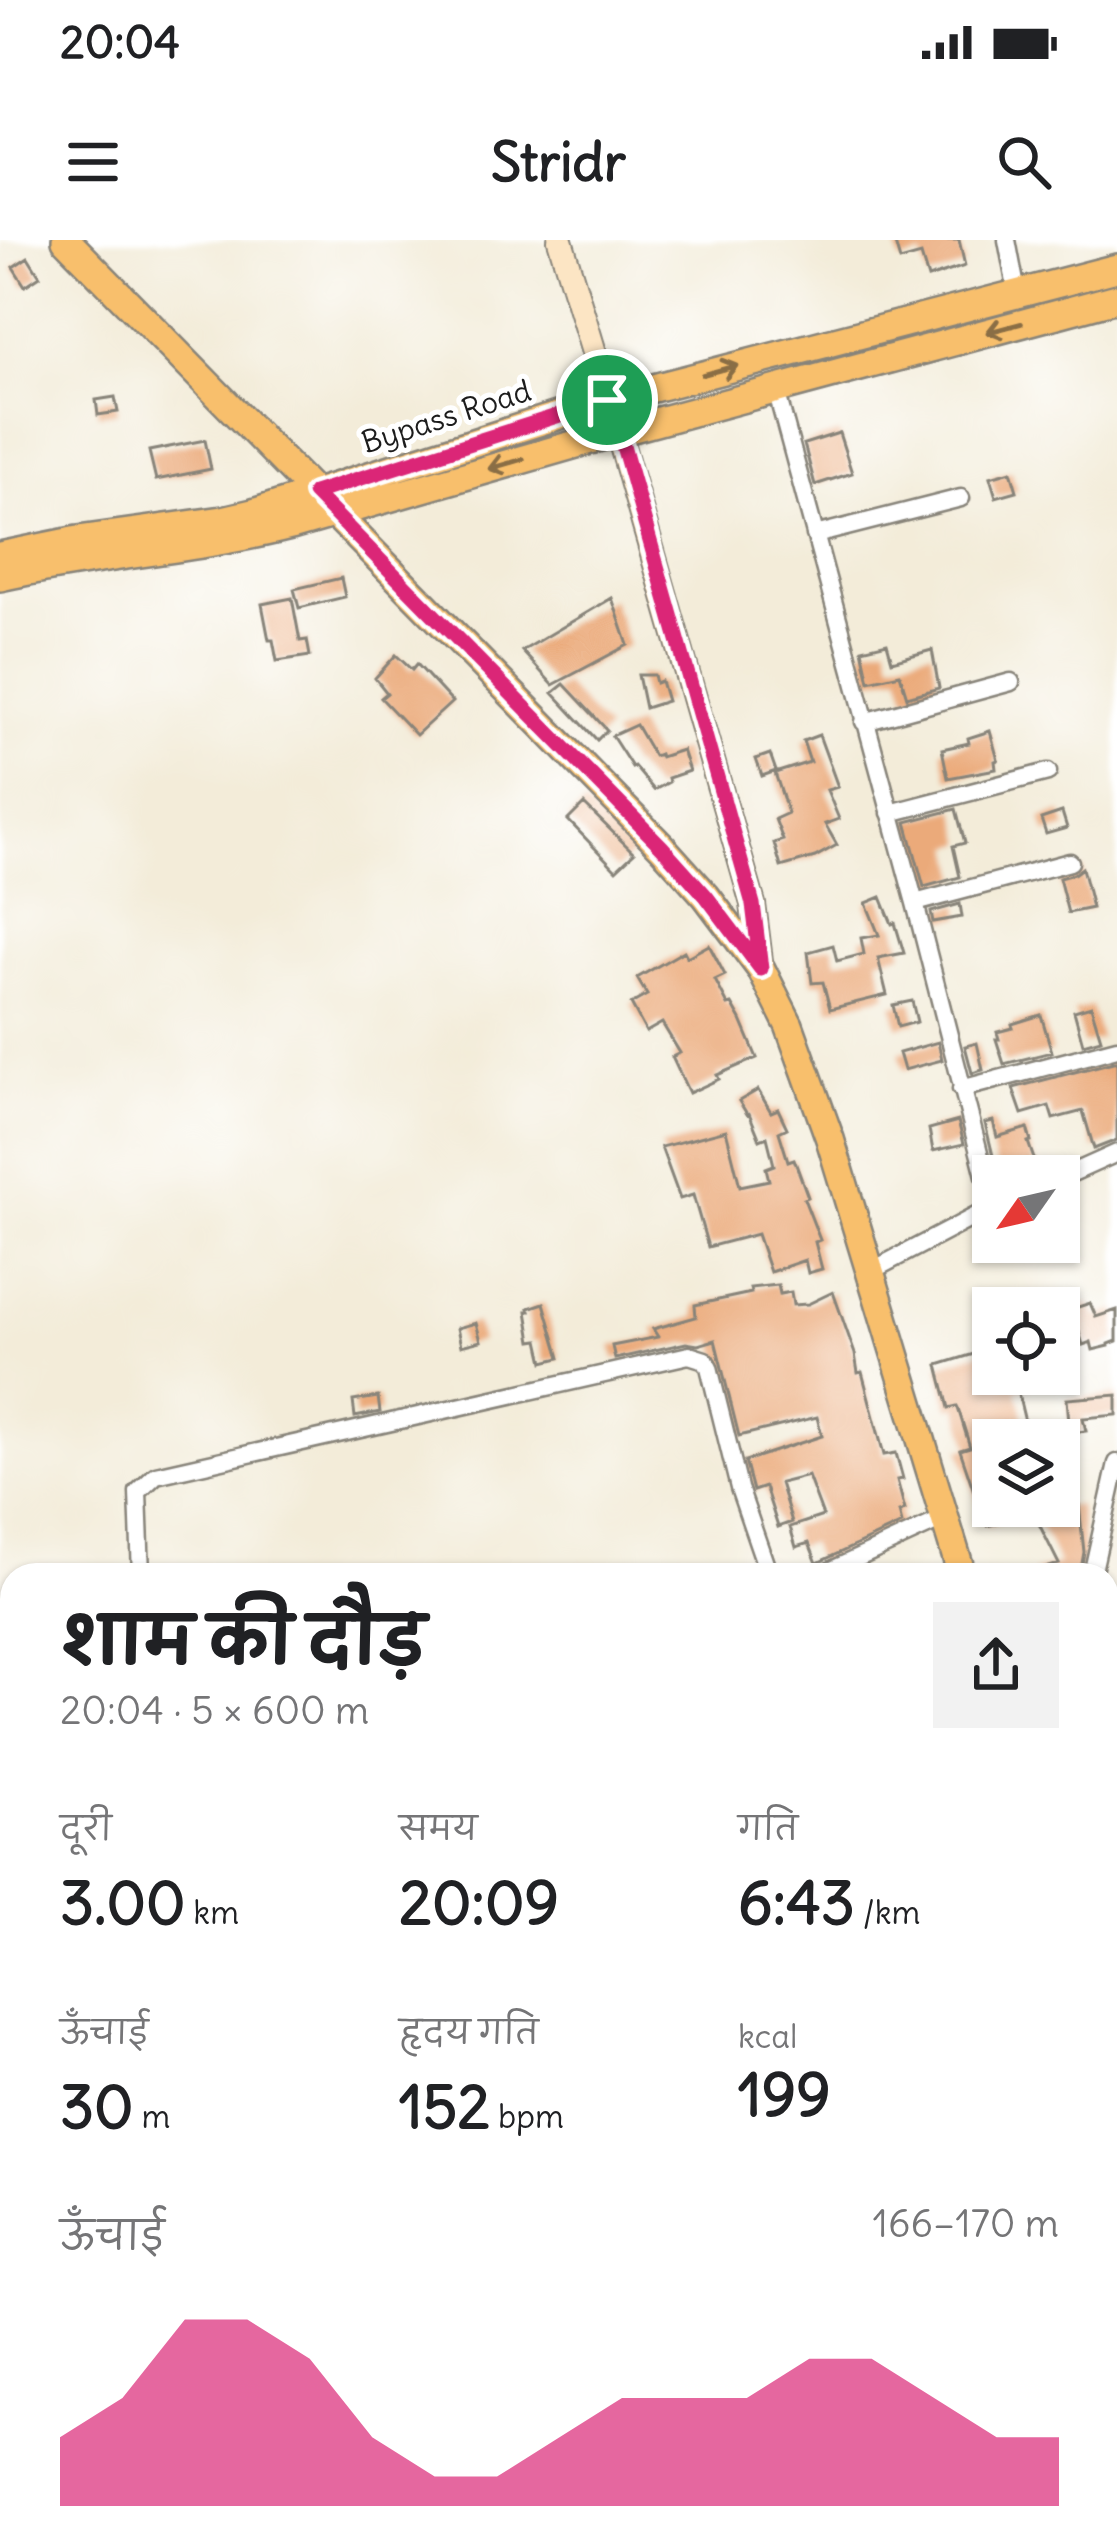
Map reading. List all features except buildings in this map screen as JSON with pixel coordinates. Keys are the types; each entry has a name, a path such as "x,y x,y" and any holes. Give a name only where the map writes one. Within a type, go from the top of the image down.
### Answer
{"main road":[{"path":"66,240 662,847 761,969 807,1071 958,1563"},
{"name":"Bypass Road","path":"0,556 223,520 607,400 1117,268"},
{"name":"Bypass Road","path":"0,577 246,538 1117,298"}],"street":[{"path":"560,240 753,904 761,969"},
{"path":"1007,240 1017,293"},
{"path":"776,390 979,1155"},
{"path":"815,535 961,497"},
{"path":"864,722 1011,682"},
{"path":"890,813 1048,772"},
{"path":"915,903 1070,862"},
{"path":"961,1089 1117,1048"},
{"path":"1080,1170 1117,1153"},
{"path":"871,1271 972,1218"},
{"path":"141,1563 138,1492 156,1475 689,1355 705,1360 709,1367 765,1563"},
{"path":"1095,1563 1117,1463"},
{"path":"847,1563 944,1518"}],"route":[{"path":"607,400 753,904 761,969 662,847 314,493 607,400"}]}
